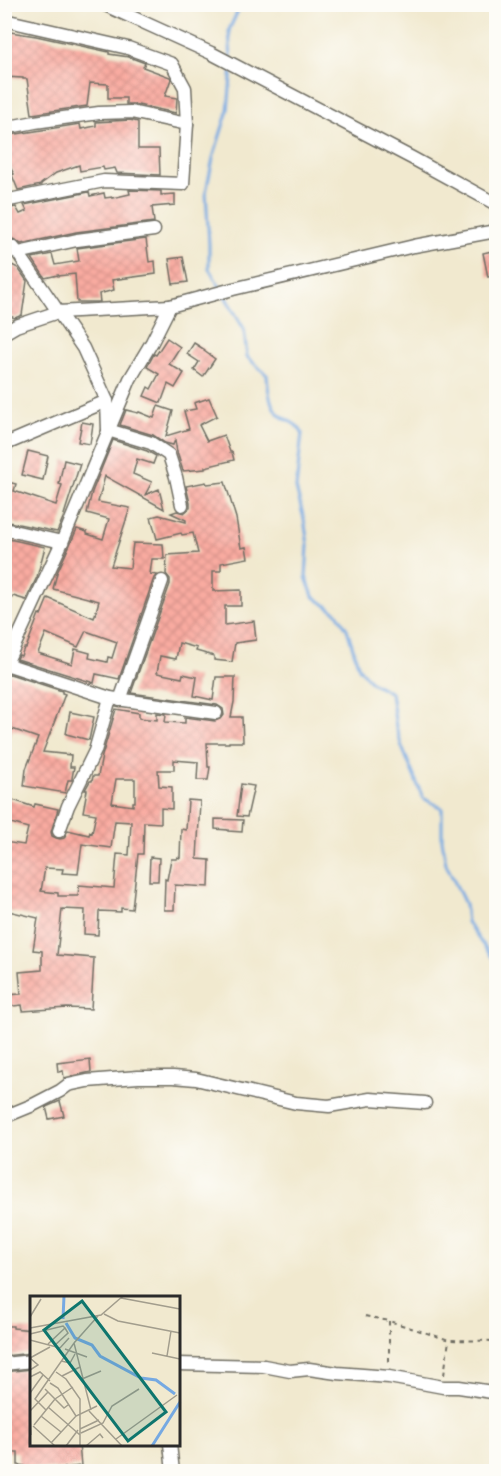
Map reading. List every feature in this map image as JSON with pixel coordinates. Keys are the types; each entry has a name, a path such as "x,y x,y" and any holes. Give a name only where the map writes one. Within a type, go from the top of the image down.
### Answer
{"street":[{"path":"103,4 253,75 496,204"},
{"path":"4,20 128,48 172,64 185,88 187,124 183,184 104,181 4,201"},
{"path":"4,128 110,112 131,112 187,124"},
{"path":"4,244 18,253 77,240 154,230"},
{"path":"4,333 10,325 57,312 170,306 414,246 496,231"},
{"path":"4,237 18,253 83,348 107,401 108,430"},
{"path":"170,306 130,379 62,542 5,666 115,699 216,713"},
{"path":"4,442 8,443 107,401"},
{"path":"108,430 151,443 169,455 182,505"},
{"path":"4,529 62,542"},
{"path":"59,831 68,806 95,751 162,581"},
{"path":"4,1117 33,1106 68,1085 87,1081 138,1077 196,1079 296,1103 329,1106 370,1099 425,1103"},
{"path":"4,1364 30,1361"},
{"path":"180,1364 264,1366 290,1371 309,1369 389,1377 443,1387 494,1391"},
{"path":"170,1446 172,1472"}],"path":[{"path":"365,1316 449,1340 496,1341"},
{"path":"389,1321 389,1377"},
{"path":"443,1387 449,1340"},
{"path":"494,1391 496,1447"}],"building":[{"path":"4,31 109,52 109,54 129,57 145,63 143,67 170,77 165,96 177,98 176,113 126,104 126,98 108,98 108,84 90,83 87,106 32,114 27,79 4,77"},
{"path":"130,120 138,122 138,149 159,149 160,175 117,173 115,168 104,170 103,167 80,171 79,165 56,173 41,185 18,190 12,175 14,174 4,157 4,136 80,124 81,129 96,126 96,122"},
{"path":"129,190 161,191 161,195 175,194 175,205 152,207 154,222 76,232 21,244 12,239 9,230 4,231 4,209 16,207 20,214 27,211 24,205 89,192 90,196 104,193 105,198 112,198 130,194"},
{"path":"146,239 149,262 155,261 156,274 112,280 114,290 99,294 100,302 77,302 75,274 45,278 32,258 52,254 55,265 79,261 77,248"},
{"path":"496,250 496,275 488,277 483,253"},
{"path":"183,257 188,282 173,284 169,259"},
{"path":"8,263 18,268 27,281 22,315 15,318 4,314 4,269"},
{"path":"167,338 180,347 169,364 184,373 175,388 168,384 161,403 144,396 148,387 151,389 159,374 147,367"},
{"path":"194,343 215,359 203,377 194,370 199,362 187,354"},
{"path":"209,398 217,416 199,425 207,441 224,435 234,460 205,467 205,469 183,471 175,440 173,445 165,443 153,435 120,425 126,410 154,418 158,406 173,411 166,436 189,429 184,411 196,409 194,403"},
{"path":"82,422 93,424 90,444 78,442"},
{"path":"113,440 156,456 153,464 137,459 133,474 152,482 145,495 159,489 164,509 105,476 98,502 130,508 111,566 130,568 133,543 163,544 164,559 152,559 150,574 157,575 119,679 96,674 94,683 17,659 26,648 48,598 94,618 99,601 53,589 57,573 77,529 103,539 109,519 87,513 92,492","holes":["86,631 117,642 112,658 108,657 107,662 89,658 90,653 75,649 72,664 38,653 46,633 78,647"]},
{"path":"28,451 48,456 43,480 22,475"},
{"path":"64,460 80,464 57,532 4,521 4,481 16,484 14,491 56,505 62,485 59,484"},
{"path":"206,482 207,484 225,482 236,518 241,548 246,547 248,558 221,563 221,571 213,571 213,591 241,590 241,606 225,606 225,625 254,621 256,640 235,643 232,662 214,660 214,656 179,643 176,659 160,656 157,673 182,678 183,674 197,677 194,696 213,700 216,677 235,677 231,717 242,717 243,742 207,743 208,767 210,767 208,780 197,780 198,762 174,760 174,770 158,770 159,786 172,787 172,809 161,808 161,823 144,822 143,854 138,854 132,909 121,908 121,912 99,911 98,935 84,934 85,910 62,909 57,955 94,958 91,1009 23,1011 22,1005 4,1007 4,995 21,994 19,972 42,970 42,951 33,950 38,918 4,910 4,842 24,845 28,828 4,821 4,797 34,807 35,804 58,809 51,832 56,838 64,838 68,830 89,835 90,832 92,833 96,814 83,812 87,790 85,790 93,776 98,776 116,709 139,713 139,718 157,720 157,713 166,714 165,722 185,723 185,717 215,721 224,715 223,709 217,705 131,693 170,584 170,579 166,574 167,555 198,553 193,533 182,535 181,533 157,539 151,517 159,515 186,522 171,513 177,511 184,513 190,508 186,486","holes":["116,779 135,779 133,806 112,803","115,821 131,822 129,855 117,854 114,888 79,885 78,896 58,896 58,893 41,891 45,868 63,869 62,873 78,874 82,844 111,848"]},
{"path":"4,538 45,547 37,577 26,600 4,596 4,578 7,567 4,566"},
{"path":"10,674 65,694 43,752 71,755 70,767 74,767 72,780 68,780 65,793 24,786 26,769 38,738 12,729 4,747 4,676"},
{"path":"70,712 94,717 89,740 66,734"},
{"path":"241,784 254,786 247,817 237,816"},
{"path":"188,800 200,801 197,859 210,860 209,887 175,885 174,910 164,910 165,879 167,880 171,859 180,858 181,829 186,830"},
{"path":"215,819 243,820 242,832 215,829"},
{"path":"150,857 159,858 158,881 149,881"},
{"path":"90,1059 91,1072 64,1078 63,1071 58,1072 57,1063"},
{"path":"60,1101 64,1116 49,1119 46,1107"},
{"path":"4,1326 30,1330 30,1353 4,1356"},
{"path":"30,1369 30,1446 79,1446 81,1466 55,1469 25,1467 18,1465 18,1452 4,1452 4,1372"}],"waterway":[{"path":"231,60 229,30 241,4"},
{"path":"220,287 209,269 206,192 213,158 228,110 232,67"},
{"path":"225,296 244,329 247,357 267,375 273,407 302,433 296,488 308,545 306,577 313,596 337,613 347,629 359,668 371,682 391,693 396,727 402,747 423,798 442,808 442,840 446,864 465,904 467,922 496,962"}],"railway":[{"path":"488,4 496,6"}]}
